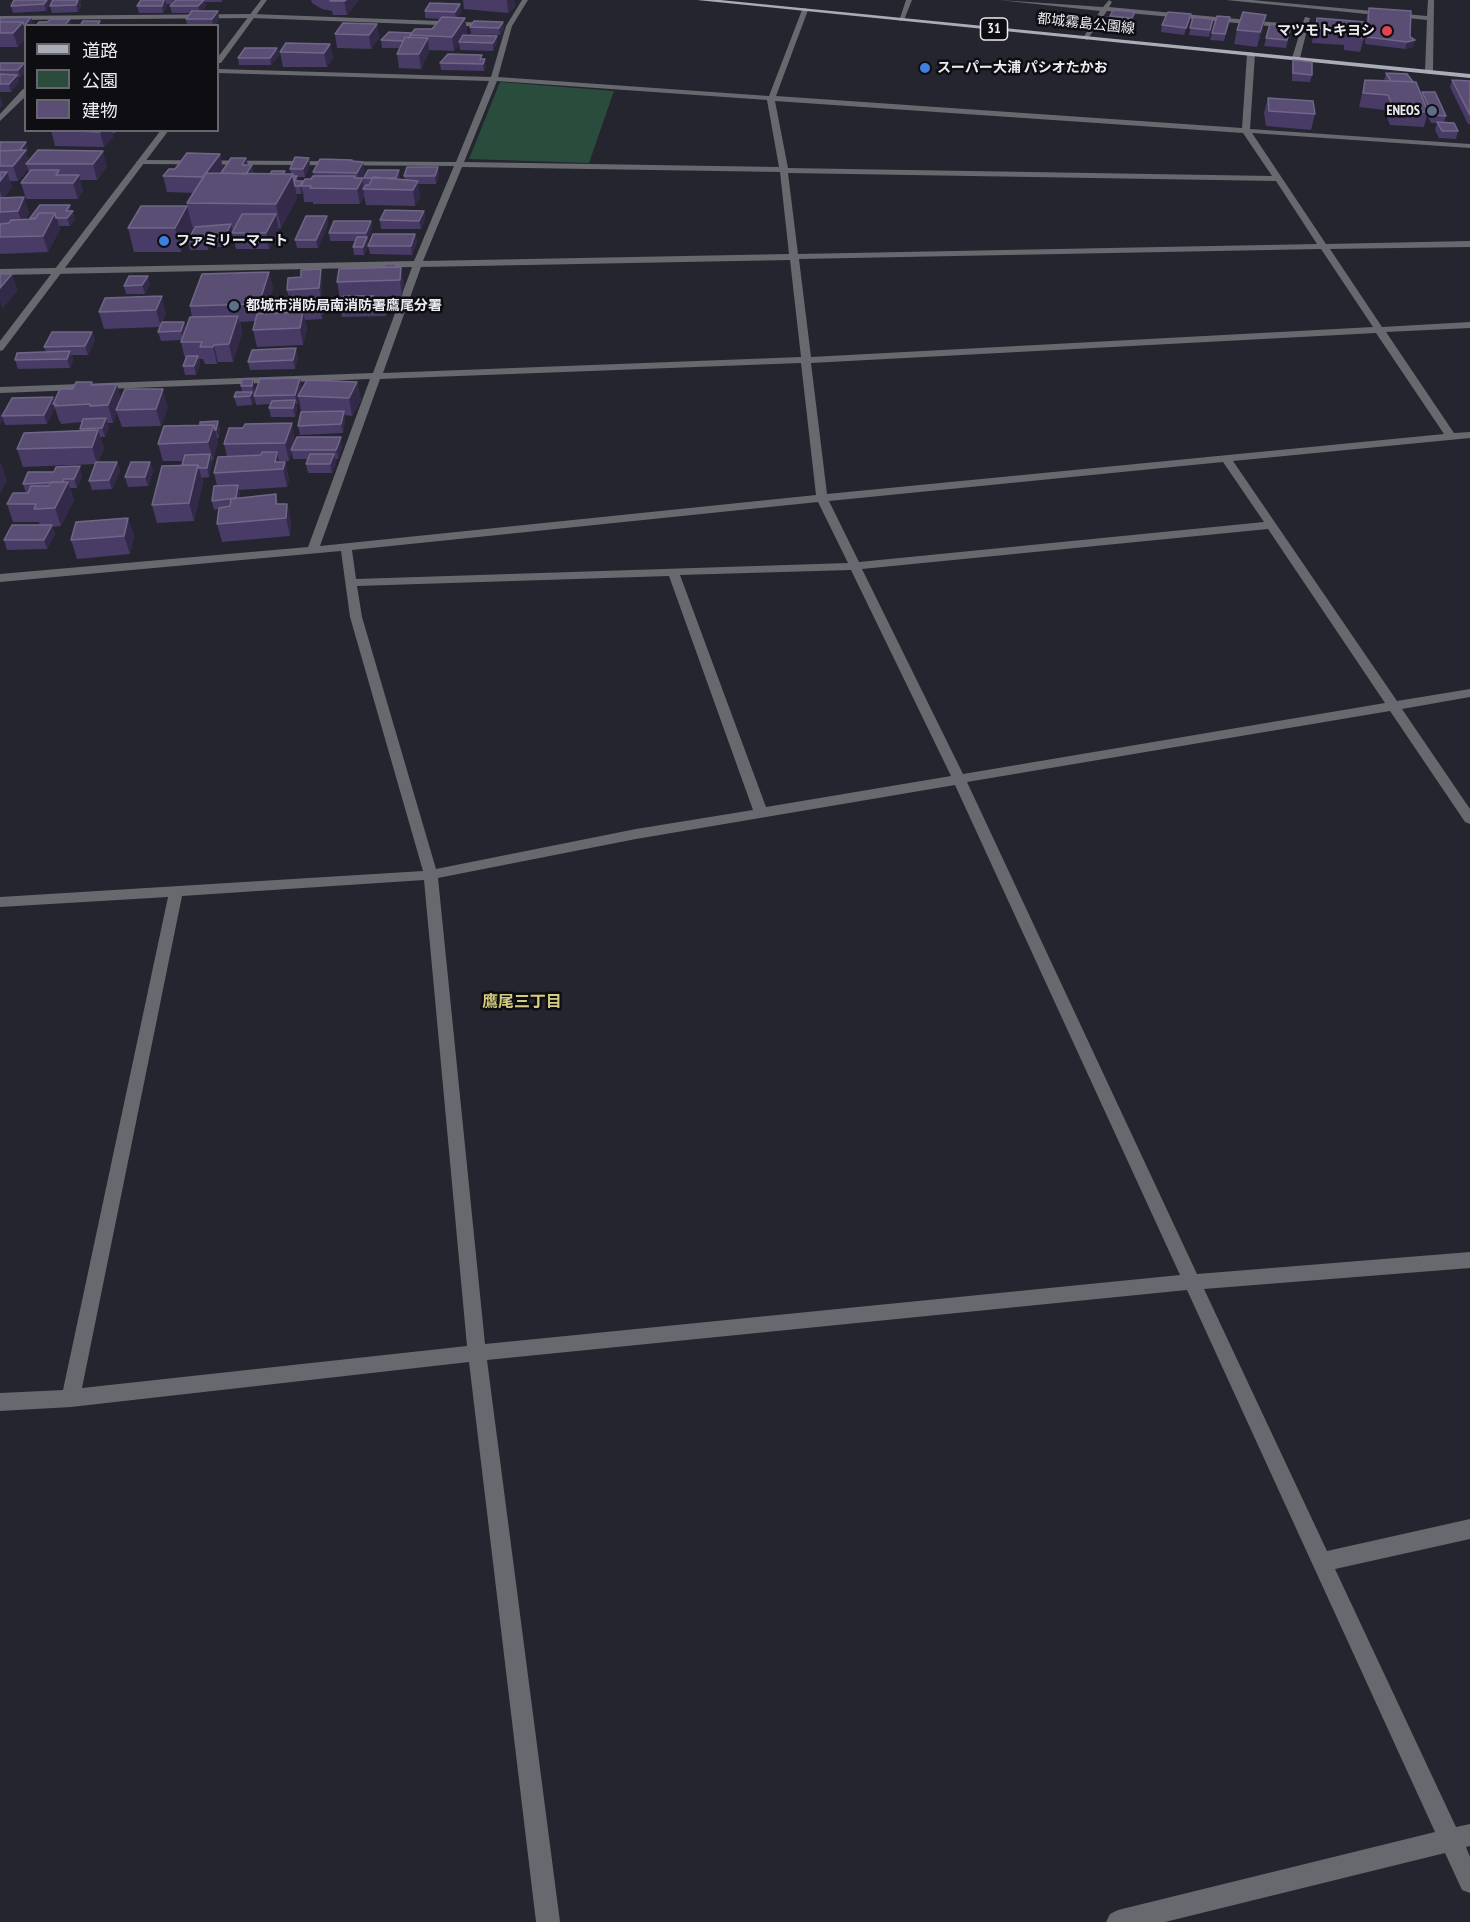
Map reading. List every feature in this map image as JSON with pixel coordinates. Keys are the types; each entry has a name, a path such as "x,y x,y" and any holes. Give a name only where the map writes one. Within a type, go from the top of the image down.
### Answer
{"main road":[{"name":"都城霧島公園線","path":"700,0 1470,76"}],"street":[{"path":"219,60 264,0"},
{"path":"313,550 417,265 494,79 509,26 525,0"},
{"path":"901,20 909,0"},
{"path":"1002,0 1305,27"},
{"path":"1087,38 1110,0"},
{"path":"1229,0 1309,4 1431,18"},
{"path":"1429,72 1431,0"},
{"path":"1296,58 1309,4"},
{"path":"805,10 771,99 784,170 822,498 959,779 1323,1562 1460,1837 1470,1882"},
{"path":"0,18 252,16 509,26"},
{"path":"1251,54 1246,131 1451,437"},
{"path":"219,71 494,79 1470,146"},
{"path":"0,118 24,93"},
{"path":"0,348 163,132"},
{"path":"140,162 457,164 1276,179"},
{"path":"0,272 795,259 1470,244"},
{"path":"0,390 807,360 1470,325"},
{"path":"0,578 346,547 1470,435"},
{"path":"1227,460 1470,819"},
{"path":"350,583 857,566 1272,525"},
{"path":"346,547 356,617 431,875 477,1353 548,1922"},
{"path":"673,571 761,813"},
{"path":"0,902 431,875 636,834 1470,693"},
{"path":"71,1398 176,892"},
{"path":"0,1402 71,1398 477,1353 1191,1282 1470,1260"},
{"path":"1323,1562 1470,1529"},
{"path":"1118,1922 1460,1837"}],"green space":[{"path":"500,82 614,91 589,163 469,159"}],"building":[{"path":"14,0 47,0 44,4 11,6"},
{"path":"53,0 78,0 76,5 50,6"},
{"path":"141,0 164,0 162,6 137,6"},
{"path":"176,0 204,0 198,6 170,6"},
{"path":"430,3 460,4 455,12 425,11"},
{"name":"マツモトキヨシ","path":"1369,8 1411,11 1410,37 1415,40 1407,42 1367,37"},
{"path":"1113,10 1135,12 1132,18 1110,16"},
{"path":"192,11 218,11 212,19 186,19"},
{"path":"1168,12 1191,14 1186,28 1162,25"},
{"path":"1243,12 1266,15 1260,32 1237,30"},
{"path":"1217,16 1230,17 1225,34 1212,33"},
{"path":"31,17 24,25 23,22 0,22 0,18"},
{"path":"442,17 465,18 452,37 410,35 415,29 432,29"},
{"path":"1108,17 1130,19 1127,25 1106,23"},
{"path":"1193,17 1213,19 1210,30 1190,28"},
{"path":"1317,18 1365,22 1364,38 1348,36 1348,31 1316,28"},
{"path":"51,19 70,19 66,24 38,24"},
{"path":"83,21 100,21 98,24 81,24"},
{"path":"474,21 503,22 499,28 470,27"},
{"path":"0,22 23,22 13,33 0,33"},
{"path":"343,23 377,24 369,35 335,34"},
{"path":"1270,24 1291,27 1287,40 1266,38"},
{"path":"389,32 412,33 410,38 405,37 403,41 381,40"},
{"path":"463,35 497,36 493,43 459,42"},
{"path":"405,37 428,38 419,54 397,54"},
{"path":"286,43 330,44 324,53 280,52"},
{"path":"245,48 277,48 270,58 238,58"},
{"path":"448,54 482,55 480,59 485,59 483,64 440,63"},
{"path":"1293,60 1312,62 1312,75 1293,73"},
{"path":"0,63 24,63 18,70 0,70"},
{"path":"1386,73 1407,74 1413,82 1391,81"},
{"path":"0,74 17,75 9,84 0,84"},
{"path":"1365,80 1416,82 1428,112 1394,110 1388,95 1363,93"},
{"path":"1452,80 1470,81 1470,115"},
{"path":"1422,92 1435,92 1446,116 1433,115"},
{"path":"1268,98 1313,101 1315,114 1269,111"},
{"path":"1437,122 1454,123 1458,131 1442,131"},
{"path":"0,142 26,142 20,150 0,151"},
{"path":"26,150 13,166 0,166 0,151"},
{"path":"38,150 103,151 93,164 26,164"},
{"path":"187,153 220,154 203,177 163,176 169,169 175,169"},
{"path":"295,157 309,158 303,169 290,169"},
{"path":"231,158 246,158 242,165 252,165 246,174 221,173"},
{"path":"320,159 363,162 357,173 313,172"},
{"path":"407,167 438,167 435,176 404,176"},
{"path":"31,170 59,170 56,175 79,175 73,183 21,183"},
{"path":"368,170 399,170 396,178 364,178"},
{"path":"272,171 285,171 283,174 270,174"},
{"path":"0,172 7,172 0,181"},
{"path":"206,173 293,174 276,204 187,203"},
{"path":"313,176 363,178 357,189 301,186 305,179 311,179"},
{"path":"373,177 418,181 413,190 363,189 369,185"},
{"path":"294,181 303,181 300,186 295,186"},
{"path":"24,197 18,211 0,212 0,198"},
{"path":"40,205 70,205 66,211 73,211 67,218 56,218 55,213 39,213 36,218 30,218"},
{"path":"141,206 187,206 175,228 128,228"},
{"path":"385,210 424,211 419,221 380,220"},
{"path":"39,213 55,213 43,236 0,237 0,224 9,223 11,220 35,219"},
{"path":"242,214 276,214 266,233 232,233"},
{"path":"306,216 327,216 316,240 295,240"},
{"path":"334,221 371,221 366,233 329,233"},
{"path":"231,224 224,238 188,241 195,227"},
{"path":"373,234 415,234 411,246 368,246"},
{"path":"357,237 367,237 363,247 353,247"},
{"path":"385,264 397,264 395,267 384,267"},
{"path":"401,267 400,280 337,282 339,269"},
{"path":"321,269 319,288 287,290 288,278 301,277 301,270"},
{"path":"269,272 259,304 190,306 202,274"},
{"path":"0,274 12,274 0,288"},
{"path":"129,276 148,276 142,285 124,286"},
{"path":"162,296 156,310 99,312 105,298"},
{"path":"344,296 374,296 373,298 381,298 380,303 386,303 384,308 340,308"},
{"path":"324,298 320,311 282,311 286,299"},
{"path":"303,312 300,328 253,330 257,314"},
{"path":"238,316 229,344 200,347 202,342 181,342 190,317"},
{"path":"162,322 184,322 181,331 158,332"},
{"path":"52,332 92,332 85,346 44,347"},
{"path":"296,348 293,360 248,362 252,350"},
{"path":"70,351 67,359 15,360 17,353"},
{"path":"187,356 198,356 194,366 183,366"},
{"path":"300,378 295,395 254,396 260,379"},
{"path":"242,379 253,379 252,386 241,386"},
{"path":"307,380 357,382 349,398 298,396"},
{"path":"76,382 92,382 91,385 117,384 108,405 55,406 56,404 53,404 60,389 73,389"},
{"path":"125,389 163,389 156,409 116,410"},
{"path":"236,392 252,392 250,396 234,397"},
{"path":"53,397 44,415 2,416 12,398"},
{"path":"295,400 293,408 269,408 272,401"},
{"path":"344,411 341,424 298,426 301,412"},
{"path":"106,418 102,428 80,429 83,419"},
{"path":"218,421 216,430 214,425 200,425 200,422"},
{"path":"292,423 285,443 224,444 229,428 243,428 245,424"},
{"path":"214,425 208,442 158,444 164,426"},
{"path":"98,430 92,447 17,449 24,433"},
{"path":"297,437 341,437 336,450 291,450"},
{"path":"262,452 277,452 275,462 285,462 283,469 214,473 218,457 261,455"},
{"path":"210,454 207,468 199,468 198,465 182,465 185,455"},
{"path":"310,454 334,454 330,464 306,464"},
{"path":"96,462 117,462 109,480 89,481"},
{"path":"131,462 150,462 145,477 125,477"},
{"path":"198,465 189,503 152,505 162,466"},
{"path":"80,466 74,479 64,479 63,482 23,484 28,472 54,472 56,467"},
{"path":"51,482 68,482 55,508 34,509 36,504 7,504 13,493 28,493 31,486 49,486"},
{"path":"238,485 236,498 212,501 214,486"},
{"path":"276,494 276,504 287,504 286,518 217,524 219,508 230,506 231,499"},
{"path":"128,518 124,536 71,540 76,522"},
{"path":"12,525 52,525 44,540 4,540"}],"place":[{"name":"マツモトキヨシ","path":"1387,31"},
{"name":"スーパー大浦 パシオたかお","path":"925,68"},
{"name":"ENEOS","path":"1432,111"},
{"name":"ファミリーマート","path":"164,241"},
{"name":"都城市消防局南消防署鷹尾分署","path":"234,306"}],"district":[{"name":"鷹尾三丁目","path":"522,1002"}]}
